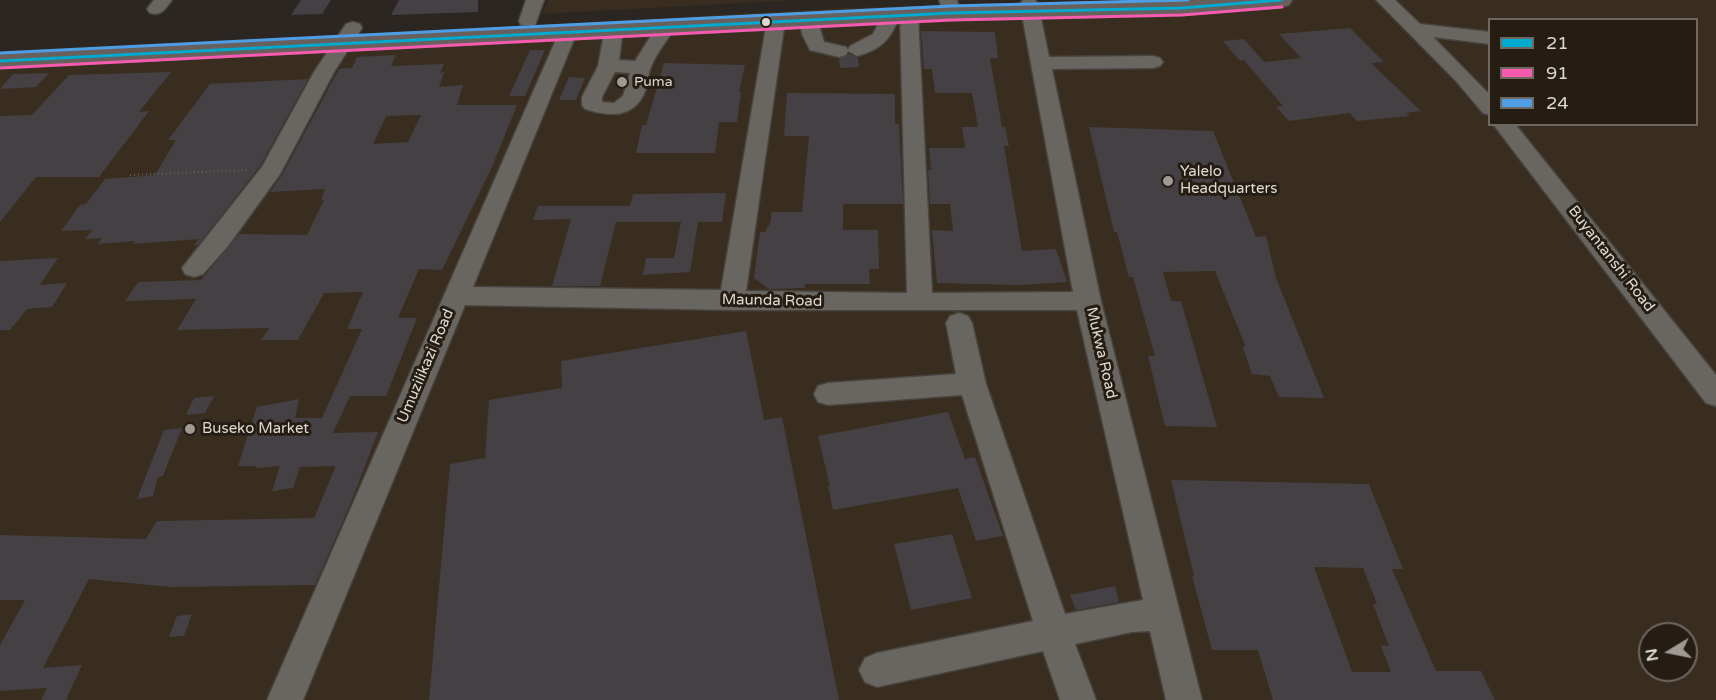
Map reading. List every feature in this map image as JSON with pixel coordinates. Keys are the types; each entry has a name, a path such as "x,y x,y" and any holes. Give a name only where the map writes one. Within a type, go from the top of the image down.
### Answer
{"main road":[{"path":"1029,7 1207,0"},
{"path":"348,37 532,10 949,6 1182,8 1281,0"},
{"path":"3,58 348,37 568,32 900,15 949,6"}],"street":[{"path":"1385,0 1417,29 1488,107"},
{"name":"Mukwa Road","path":"1029,7 1088,301 1184,700"},
{"path":"809,19 811,34 817,46 848,50 873,45 900,15"},
{"path":"900,15 920,302"},
{"path":"732,301 776,21"},
{"path":"614,29 608,66 591,97 592,105 603,110 614,110 628,105 636,94 641,67 666,27"},
{"path":"1417,29 1488,38"},
{"name":"Umuzilikazi Road","path":"285,700 568,32"},
{"path":"194,268 225,232 272,169 324,72 348,37"},
{"path":"1041,63 1153,62"},
{"path":"608,66 641,67"},
{"name":"Buyantanshi Road","path":"1505,126 1716,395"},
{"name":"Maunda Road","path":"456,296 732,301 1088,301"},
{"path":"959,323 972,384 1078,700"},
{"path":"828,394 972,384"},
{"path":"877,670 1132,616 1163,615"}],"path":[{"path":"130,175 272,169"}],"shaded area":[{"path":"548,0 797,0 542,14"},
{"path":"1176,0 1716,0 1716,700 0,700 0,66 7,56 840,8"}],"building":[{"path":"301,0 331,0 322,14 291,15"},
{"path":"399,0 478,0 478,12 391,15"},
{"path":"1350,28 1384,62 1371,63 1421,111 1406,113 1410,116 1357,121 1350,113 1289,121 1276,107 1283,106 1244,60 1240,61 1223,41 1244,39 1264,62 1301,58 1279,34"},
{"path":"921,31 995,32 998,58 990,58 1002,127 1005,127 1009,146 1004,146 1022,251 1056,249 1067,282 1019,285 937,283 932,230 953,231 950,204 930,204 929,148 965,148 962,127 978,127 972,93 935,93 932,69 924,69"},
{"path":"530,50 545,50 525,96 509,96"},
{"path":"849,54 858,58 859,67 840,68 839,59"},
{"path":"396,55 391,66 444,64 440,73 444,72 439,87 463,85 457,105 517,105 492,167 442,270 419,269 398,318 417,318 386,396 350,396 333,433 378,432 352,500 315,585 170,587 89,579 43,668 82,665 66,700 41,700 47,688 0,691 0,645 25,600 0,600 0,535 146,539 157,521 314,518 334,466 300,467 293,488 272,491 280,466 256,468 256,466 238,466 257,407 299,399 295,418 322,418 362,329 347,329 363,292 324,293 298,340 261,340 269,328 177,330 196,299 125,301 138,282 201,280 239,234 307,235 324,200 321,201 325,189 270,192 282,175 339,69 352,68 357,57","holes":["421,115 408,142 373,144 386,116"]},
{"path":"664,63 745,65 739,92 741,92 737,122 719,122 715,153 636,153 642,125 646,125"},
{"path":"171,72 139,112 149,111 99,177 36,177 0,222 0,116 32,115 69,75"},
{"path":"49,73 36,87 0,89 13,74"},
{"path":"569,77 585,78 576,100 559,100"},
{"path":"308,79 260,166 198,245 194,245 199,239 98,244 102,238 85,239 92,230 61,231 80,205 86,204 105,179 155,175 176,140 168,140 210,84"},
{"path":"787,93 895,94 895,124 899,124 903,204 843,204 843,230 878,230 879,269 869,269 870,284 805,284 805,288 769,289 754,278 760,232 765,232 771,221 771,212 802,212 809,136 784,136"},
{"path":"1089,127 1213,131 1256,237 1266,236 1276,278 1324,398 1279,397 1270,376 1252,374 1243,348 1245,345 1215,271 1163,272 1171,301 1181,301 1217,427 1165,426 1148,356 1155,356 1133,277 1129,277 1117,232 1114,232"},
{"path":"726,193 722,222 698,222 690,272 643,275 646,258 674,258 681,222 616,222 600,286 552,286 571,219 533,220 538,206 630,206 633,194"},
{"path":"58,258 40,285 67,283 52,307 27,309 10,330 0,330 0,261"},
{"path":"746,331 764,420 782,417 839,700 429,700 450,464 485,458 489,400 562,388 561,361"},
{"path":"214,396 205,413 186,415 194,398"},
{"path":"948,412 965,459 975,457 1003,536 976,541 958,488 833,510 828,486 830,486 818,436"},
{"path":"182,428 163,476 158,477 153,496 137,499 164,430"},
{"path":"1171,480 1369,484 1403,569 1392,569 1436,671 1481,671 1495,700 1273,700 1258,650 1212,650 1192,576 1194,576","holes":["1314,567 1363,568 1377,604 1373,604 1389,646 1381,646 1391,672 1352,672"]},
{"path":"952,534 972,598 911,610 894,544"},
{"path":"1115,586 1119,602 1076,610 1070,595"},
{"path":"192,614 184,636 169,637 177,616"}],"transit line":[{"name":"24","path":"0,53 951,6 1188,0"},
{"name":"21","path":"0,61 951,13 1182,8 1281,0"},
{"name":"91","path":"0,68 951,20 1182,15 1282,7"}],"place":[{"name":"Puma","path":"622,82"},
{"name":"Yalelo Headquarters","path":"1168,181"},
{"name":"Buseko Market","path":"190,429"}]}
